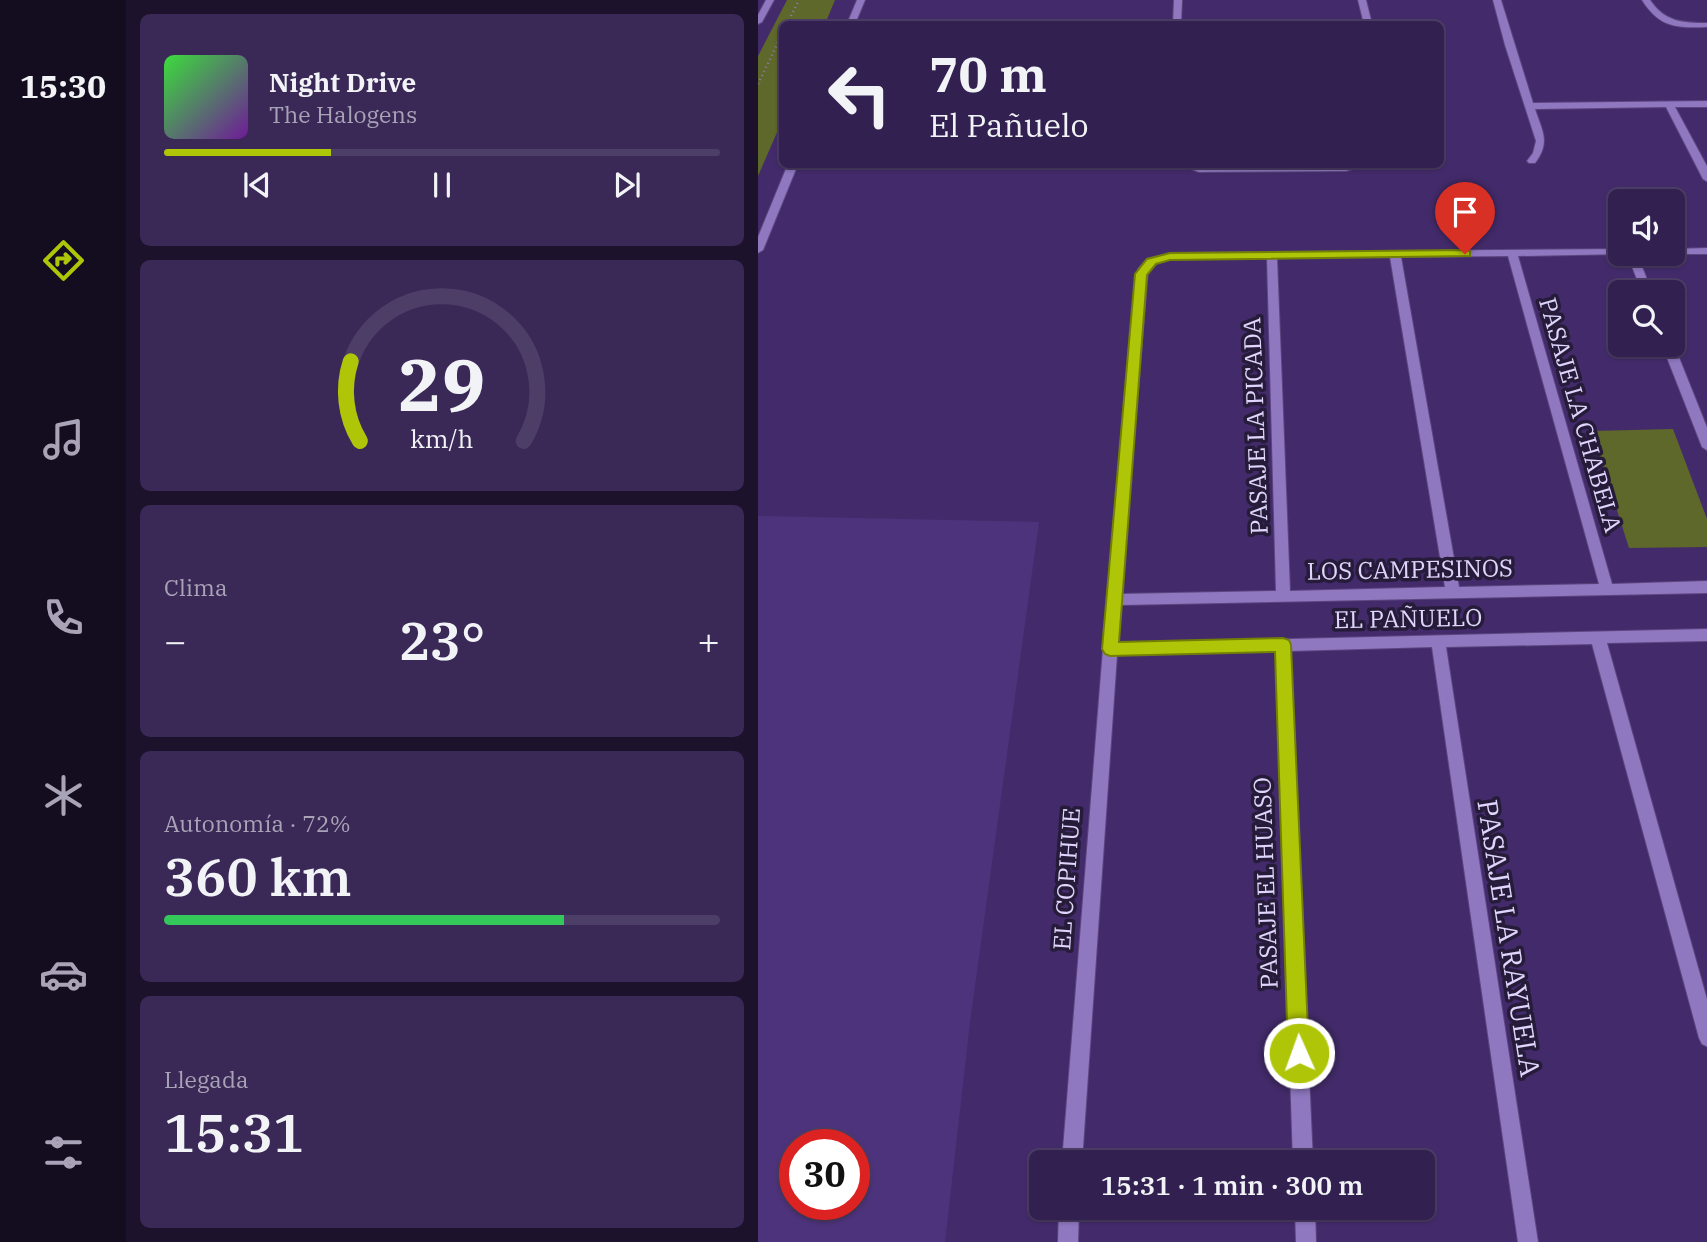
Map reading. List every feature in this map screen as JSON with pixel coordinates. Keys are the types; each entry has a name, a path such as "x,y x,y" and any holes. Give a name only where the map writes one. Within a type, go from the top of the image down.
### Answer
{"street":[{"path":"758,22 770,0"},
{"path":"852,21 861,0"},
{"path":"1177,21 1178,0"},
{"path":"1362,0 1367,21"},
{"path":"1497,0 1541,141 1538,153 1532,161"},
{"path":"1646,0 1656,16 1665,21 1707,24"},
{"path":"1531,106 1707,104"},
{"path":"1669,105 1707,179"},
{"path":"758,250 792,168"},
{"path":"1196,168 1346,168"},
{"path":"1685,252 1707,251"},
{"path":"1272,256 1608,252"},
{"name":"PASAJE LA CHABELA","path":"1512,253 1607,589"},
{"path":"1395,254 1453,592"},
{"name":"PASAJE LA PICADA","path":"1272,256 1283,596"},
{"name":"EL COPIHUE","path":"1073,1150 1110,649 1143,269 1151,261 1163,257 1272,256"},
{"path":"1673,357 1707,446"},
{"name":"LOS CAMPESINOS","path":"1114,600 1707,587"},
{"name":"EL PAÑUELO","path":"1110,649 1707,635"},
{"path":"1598,638 1707,1038"},
{"name":"PASAJE LA RAYUELA","path":"1438,642 1528,1242"},
{"name":"PASAJE EL HUASO","path":"1283,645 1303,1150"},
{"path":"1068,1242 1069,1220"},
{"path":"1305,1220 1306,1242"}],"path":[{"path":"788,21 799,0"},
{"path":"758,84 779,40"}],"shaded area":[{"path":"758,516 1039,522 970,1022 945,1242 758,1242"}],"green space":[{"path":"787,0 835,0 826,21 779,21 779,128 758,176 758,56"},
{"path":"1673,429 1707,519 1707,547 1629,548 1592,431"}],"route":[{"path":"1299,1053 1283,645 1110,649 1141,274 1151,261 1170,256 1465,254"}]}
